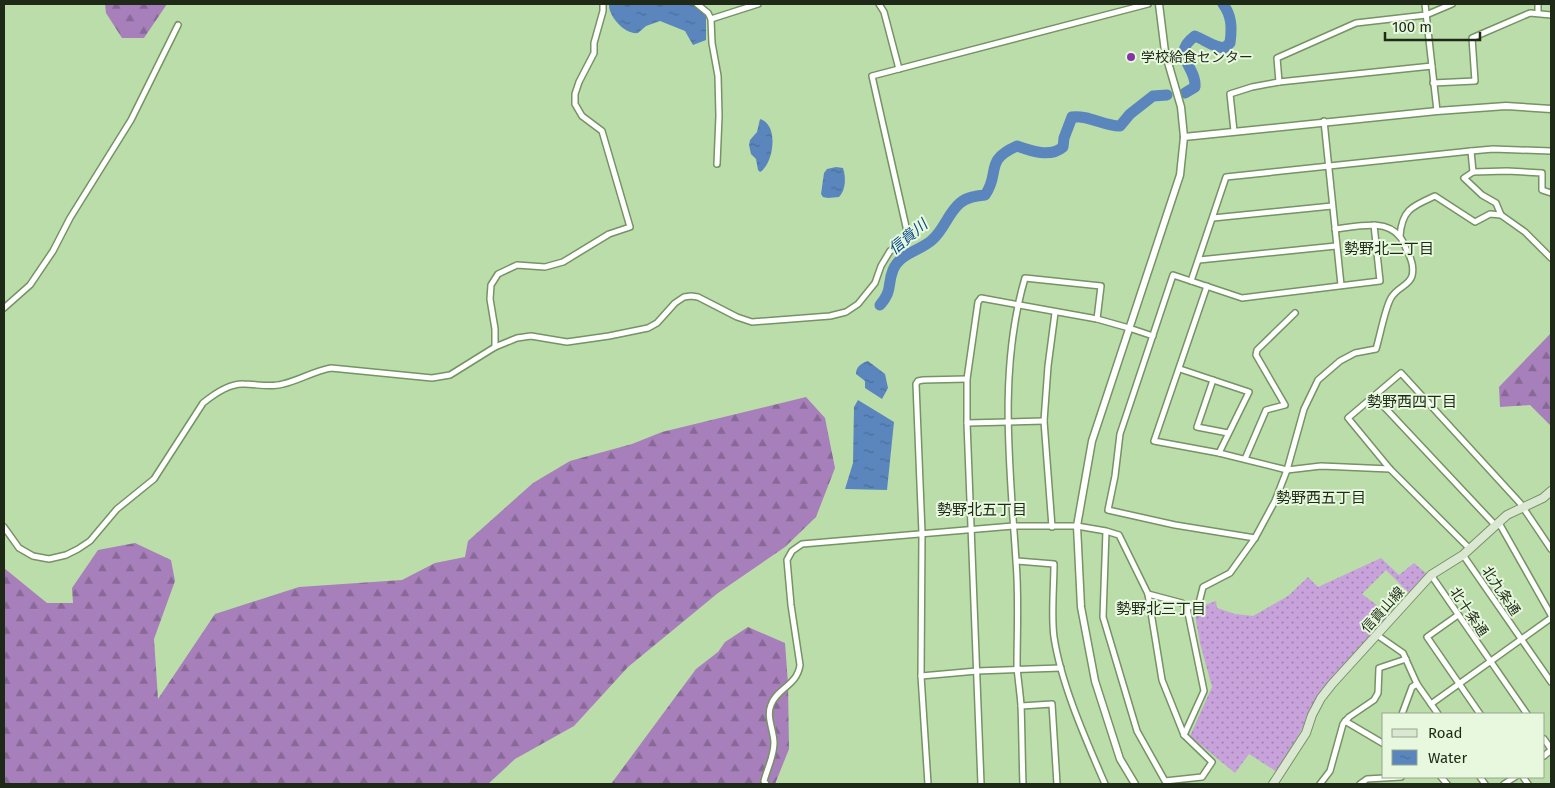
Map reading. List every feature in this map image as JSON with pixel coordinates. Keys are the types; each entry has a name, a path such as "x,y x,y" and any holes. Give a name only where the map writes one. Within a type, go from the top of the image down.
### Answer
{"main road":[{"name":"信貴山線","path":"1273,784 1306,733 1312,715 1321,698 1431,575 1463,555 1507,515 1543,498 1551,491"}],"street":[{"path":"495,348 495,328 490,299 491,285 498,274 517,265 545,266 563,262 609,234 630,227 602,131 582,116 575,104 575,94 579,82 594,53 594,43 603,11 603,4"},
{"path":"697,4 708,12 711,19 712,43 718,76 717,164"},
{"path":"711,19 758,4"},
{"path":"879,4 884,12 899,69"},
{"path":"4,527 19,548 33,556 49,559 66,555 78,549 90,540 117,509 154,479 203,403 228,387 242,384 280,385 318,370 331,368 432,378 450,375 508,340 532,336 567,342 648,328 657,322 675,303 684,297 691,296 698,297 737,317 752,322 830,316 846,312 858,304 875,283 881,266 890,252 909,240 872,76 1148,4"},
{"path":"1135,784 1120,759 1096,681 1081,607 1077,526 1092,441 1180,175 1184,137 1181,108 1165,52 1159,4"},
{"path":"1425,4 1437,110"},
{"path":"1279,82 1277,58 1356,23 1426,14 1452,4"},
{"path":"1538,4 1538,14"},
{"path":"1434,83 1475,81 1472,38 1530,13 1551,15"},
{"path":"4,308 12,303 30,285 53,251 70,218 132,120 178,25"},
{"path":"1234,131 1230,94 1252,87 1279,82 1432,66"},
{"path":"1184,137 1437,110 1506,106 1551,108"},
{"path":"1324,121 1341,286"},
{"path":"1191,281 1226,177 1494,149 1551,151"},
{"path":"1471,151 1473,172"},
{"path":"1501,215 1496,203 1482,195 1464,178 1473,172 1542,173 1542,190 1551,193"},
{"path":"1400,236 1402,220 1409,210 1435,196 1475,222 1490,214 1501,215 1526,232 1551,258"},
{"path":"1213,218 1332,206"},
{"path":"1187,608 1199,603 1203,587 1230,573 1255,538 1287,470 1304,409 1318,380 1340,361 1355,353 1376,349 1390,299 1397,289 1406,285 1412,278 1410,256 1400,236 1384,226 1374,225 1335,229"},
{"path":"1255,538 1175,525 1108,510 1115,476 1120,434 1173,275 1242,298 1380,282 1374,225"},
{"path":"1199,260 1336,246"},
{"path":"1023,784 1018,669 1017,561 1013,526 1008,422 1010,361 1017,304 1025,278 1101,286 1097,320"},
{"path":"1207,286 1154,441 1218,453 1287,470 1321,466 1390,470"},
{"path":"980,784 967,423 967,379 979,300 981,298 1017,304 1054,313 1097,320 1152,336"},
{"path":"1052,526 1044,421 1054,313"},
{"path":"1245,459 1266,410 1285,405 1256,355 1257,350 1295,313"},
{"path":"1180,369 1249,392 1218,453"},
{"path":"1470,549 1390,470 1348,418 1401,373 1520,503 1551,549"},
{"path":"928,784 921,676 922,533 917,383 923,380 967,379"},
{"path":"1213,380 1197,427 1228,433"},
{"path":"1374,396 1497,524 1551,617 1431,704"},
{"path":"967,423 1044,421"},
{"path":"766,784 764,781 774,743 770,705 792,682 799,672 800,665 791,605 787,560 792,550 802,544 1013,526 1077,526 1106,531 1120,535 1148,594 1162,680 1184,735 1212,762 1202,777 1165,781 1137,731 1103,617 1106,531"},
{"name":"北九条通","path":"1463,555 1551,682"},
{"path":"1017,561 1054,564 1053,635 1061,668 1105,784"},
{"name":"北十条通","path":"1431,575 1526,713"},
{"path":"1148,594 1182,603 1187,608 1204,691 1184,735"},
{"path":"1458,615 1427,638 1479,713"},
{"path":"1377,635 1403,653 1417,684 1437,713"},
{"path":"1320,784 1330,771 1342,724 1374,700 1378,693 1379,668 1406,659"},
{"path":"921,676 976,671 1061,668"},
{"path":"1402,713 1412,688 1417,684"},
{"path":"1021,706 1052,704 1057,784"},
{"path":"1345,721 1382,743"},
{"path":"1360,784 1367,779 1384,778"}],"shaded area":[{"path":"1381,558 1399,575 1414,563 1427,574 1410,594 1386,570 1362,594 1390,615 1321,690 1305,720 1306,722 1277,772 1249,754 1235,773 1190,736 1212,687 1200,643 1194,609 1216,601 1217,608 1235,614 1253,616 1288,596 1308,577 1318,587"}],"green space":[{"path":"105,4 167,4 144,38 122,38 106,13"},
{"path":"1551,333 1550,425 1530,405 1500,407 1499,387"},
{"path":"806,397 825,418 835,468 816,517 785,547 718,593 628,667 574,726 515,759 488,784 4,784 4,568 47,603 73,603 72,588 98,550 135,543 171,560 175,581 154,639 158,699 215,614 299,587 402,580 435,563 465,557 468,541 533,483 570,461 632,444 662,432"},
{"path":"748,627 785,643 789,749 775,784 611,784 696,669 718,652 725,642"}],"water":[{"path":"609,4 694,4 706,16 706,40 693,45 685,31 660,21 646,26 638,33 633,33 618,24 611,14"},
{"path":"760,119 770,129 772,145 768,162 760,172 756,159 751,154 749,145 750,140 757,132"},
{"path":"843,168 845,179 843,191 839,197 823,197 821,194 824,173 827,169"},
{"path":"868,361 885,374 888,388 882,399 865,388 865,381 856,374 859,366"},
{"path":"858,400 894,422 887,490 845,489 853,463 854,407"}],"waterway":[{"name":"信貴川","path":"1185,93 1195,87 1195,80 1184,55 1184,49 1188,43 1195,36 1224,48 1230,43 1231,22 1223,4"},
{"name":"信貴川","path":"880,305 887,295 891,275 896,264 905,256 932,240 960,203 975,196 985,195 990,187 996,162 1000,157 1017,146 1040,153 1058,150 1063,147 1064,138 1072,117 1120,126 1130,114 1153,96 1167,95"}],"place":[{"name":"学校給食センター","path":"1131,57"}],"district":[{"name":"勢野北二丁目","path":"1389,249"},
{"name":"勢野西四丁目","path":"1412,402"},
{"name":"勢野西五丁目","path":"1321,498"},
{"name":"勢野北五丁目","path":"982,510"},
{"name":"勢野北三丁目","path":"1161,609"}]}
